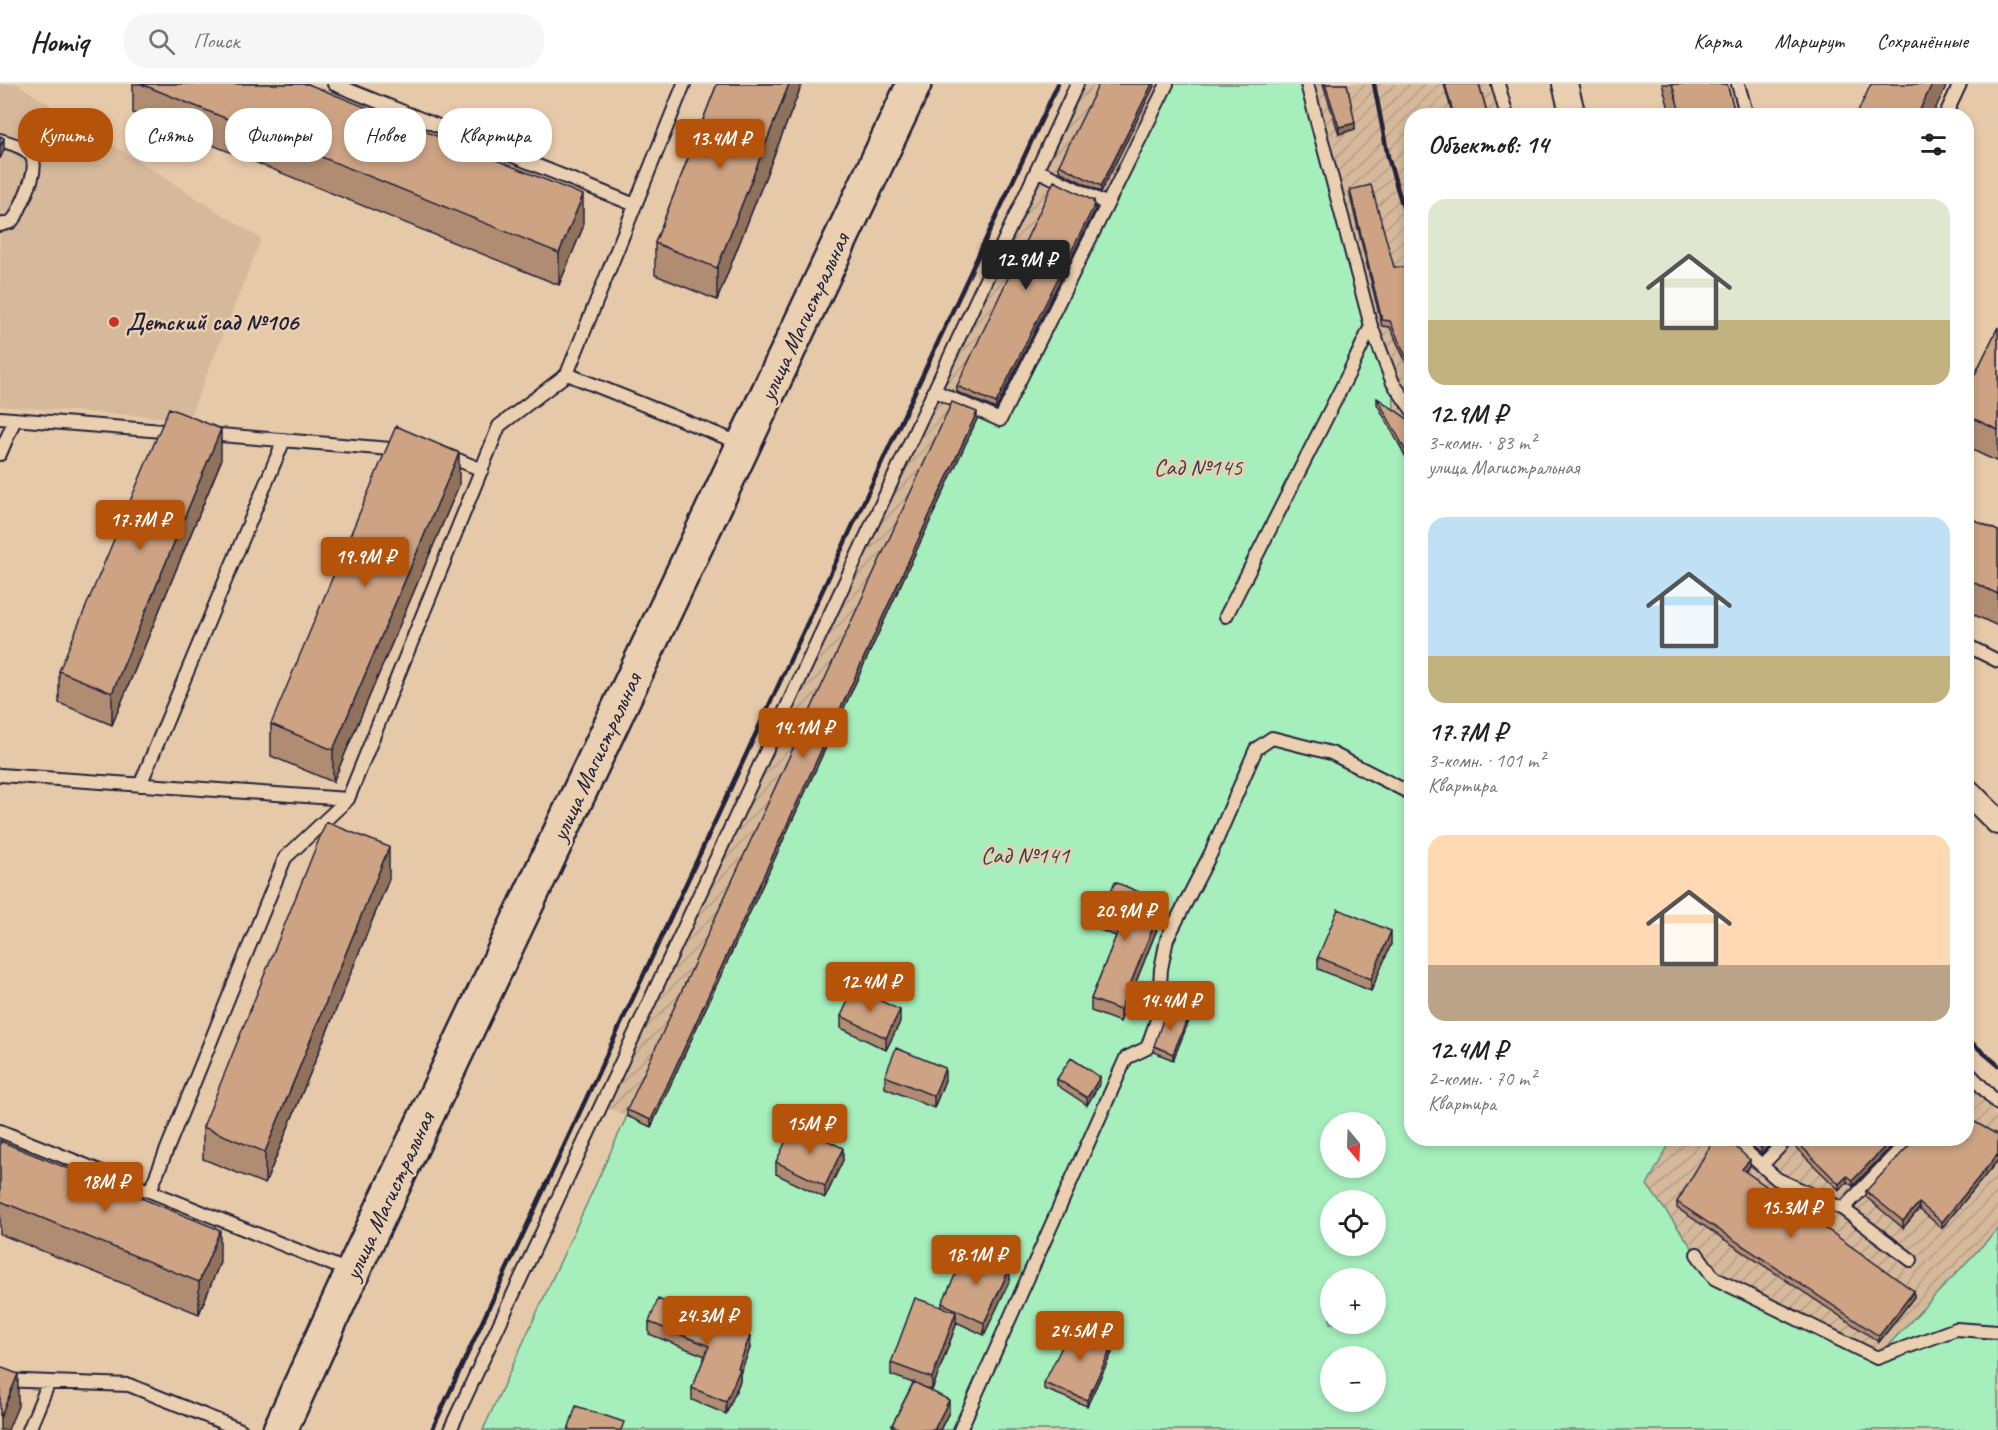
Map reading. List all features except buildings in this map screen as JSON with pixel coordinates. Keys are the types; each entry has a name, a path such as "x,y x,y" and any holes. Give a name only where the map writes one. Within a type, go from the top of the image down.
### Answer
{"main road":[{"name":"улица Магистральная","path":"280,1430 914,84"}],"street":[{"path":"1565,84 1571,108"},
{"path":"1974,798 1998,822"}],"lane":[{"path":"334,84 635,205"},
{"path":"150,1191 285,858 348,799 499,426 567,374 684,84"},
{"path":"450,1430 1077,84"},
{"path":"935,391 1000,420 1167,84"},
{"path":"1307,84 1371,326 1393,382 1404,398"},
{"path":"1498,84 1505,108"},
{"path":"1738,84 1744,108"},
{"path":"1949,108 1960,84"},
{"path":"0,140 24,149 31,155 35,164 16,216 11,222 0,225"},
{"path":"1037,170 1107,204"},
{"path":"1226,616 1371,326"},
{"path":"567,374 743,445"},
{"path":"0,418 440,453 482,470"},
{"path":"0,454 15,419"},
{"path":"140,785 284,441"},
{"path":"1974,649 1998,661"},
{"path":"960,1430 1126,1058 1147,1048 1158,1017 1161,969 1167,939 1211,853 1256,750 1272,738 1331,753 1404,790"},
{"path":"0,775 348,799"},
{"path":"1974,1082 1998,1104"},
{"path":"0,1131 352,1273"},
{"path":"1740,1146 1777,1179 1842,1209 1911,1260"},
{"path":"1762,1165 1780,1146"},
{"path":"1842,1209 1903,1146"},
{"path":"1697,1254 1714,1278 1877,1358 1956,1329 1998,1332"},
{"path":"0,1380 129,1385 241,1430"},
{"path":"29,1430 49,1382"}],"shaded area":[{"name":"Детский сад №106","path":"0,84 17,84 55,108 18,108 18,162 113,162 113,145 125,153 125,162 140,162 261,239 189,419 0,406"},
{"path":"1077,84 1167,84 1000,420 980,411 651,1127 601,1105"},
{"path":"1307,84 1498,84 1505,108 1404,108 1404,455 1394,436"},
{"path":"1974,1091 1998,1119 1998,1229 1877,1358 1714,1278 1647,1185 1668,1146 1974,1146"}],"green space":[{"path":"1167,84 1307,84 1393,383 1395,436 1404,454 1404,1146 1668,1146 1647,1185 1714,1278 1877,1357 1998,1229 1998,1430 483,1430 627,1116 651,1126 980,411 1000,420"}],"railway":[{"path":"432,1430 1058,84"},
{"path":"1374,84 1388,157 1404,210"},
{"path":"1974,1045 1998,1065"}],"place":[{"name":"Детский сад №106","path":"114,322"}],"park label":[{"name":"Сад №145","path":"1198,467"},
{"name":"Сад №141","path":"1025,855"}]}
